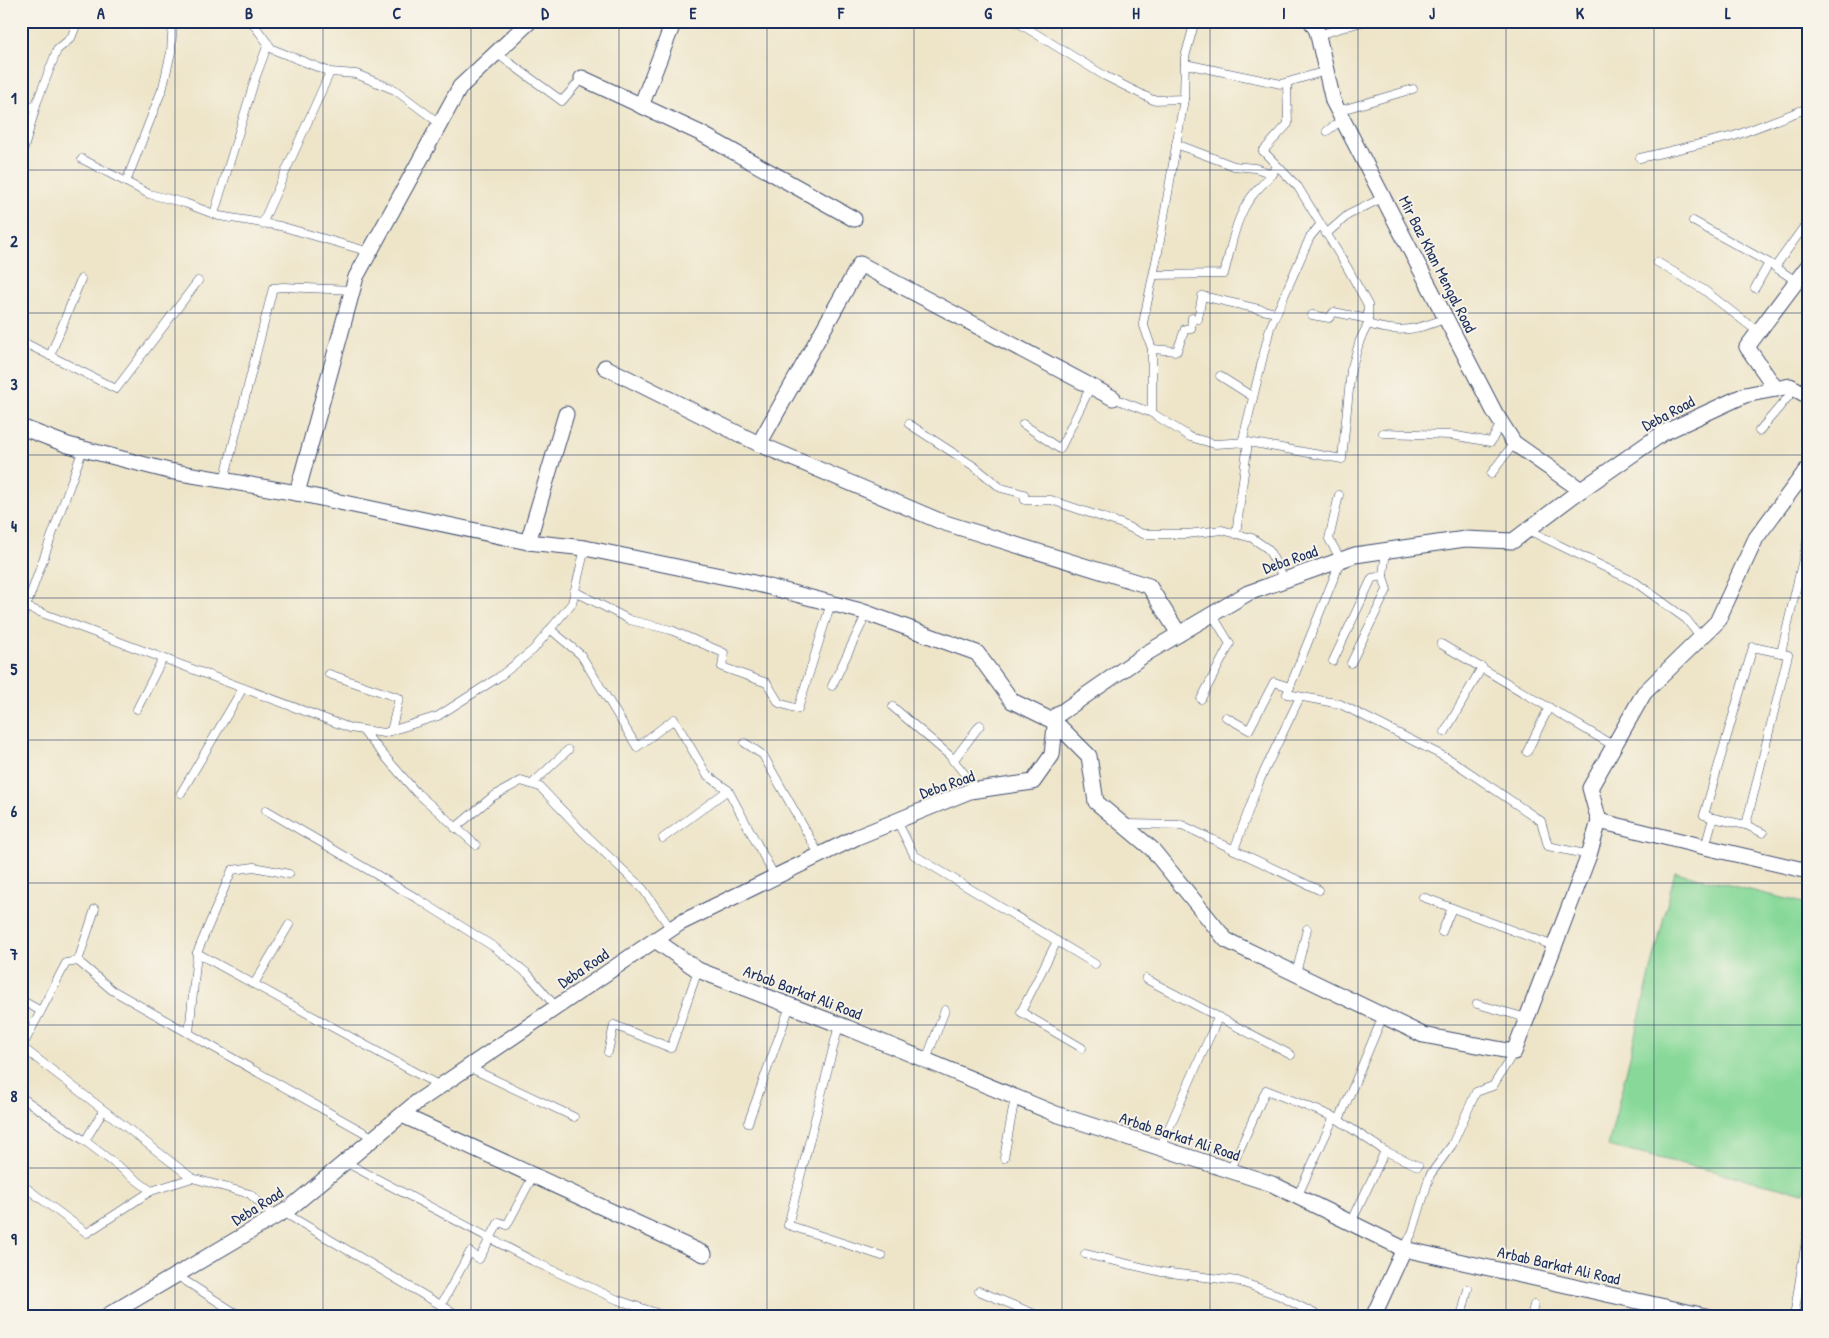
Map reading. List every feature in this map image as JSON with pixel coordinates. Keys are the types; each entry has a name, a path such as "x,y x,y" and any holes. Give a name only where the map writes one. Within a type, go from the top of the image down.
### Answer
{"street":[{"path":"298,493 356,277 460,87 530,21"},
{"path":"641,106 674,21"},
{"name":"Mir Baz Khan Mengal Road","path":"1311,21 1318,36 1333,100 1340,115 1502,423 1514,443 1581,490"},
{"path":"582,78 700,133 854,219"},
{"path":"759,444 860,264 1114,398"},
{"path":"1776,389 1747,347 1808,266"},
{"path":"605,367 759,444 942,522 1148,586 1179,634"},
{"name":"Deba Road","path":"105,1317 279,1214 440,1086 680,923 857,837 970,791 1033,782 1052,755 1056,716 1146,653 1248,593 1355,555 1465,539 1513,541 1581,490 1663,433 1745,395 1790,386 1802,392"},
{"path":"528,542 566,414"},
{"path":"21,427 68,445 169,471 298,493 528,542 585,548 750,582 867,613 977,654 1012,701 1055,722 1089,756 1096,802 1152,849 1226,940 1422,1034 1514,1052 1589,855 1599,821 1590,788 1644,693 1717,622 1756,538 1808,468"},
{"path":"1599,821 1808,871"},
{"name":"Arbab Barkat Ali Road","path":"655,940 698,970 839,1025 1056,1114 1272,1184 1404,1249 1669,1312 1710,1317"},
{"path":"402,1115 704,1254"},
{"path":"1373,1317 1404,1249"}],"lane":[{"path":"21,159 35,108 57,50 71,38 78,21"},
{"path":"157,21 161,23 167,21"},
{"path":"126,182 163,88 171,52 173,21"},
{"path":"251,21 272,48 330,72 356,74 395,90 439,123"},
{"path":"1015,21 1105,76 1153,100 1184,99"},
{"path":"1152,413 1152,349 1143,323 1154,275 1184,99 1185,57 1195,21"},
{"path":"1318,36 1365,21"},
{"path":"214,214 255,79 268,44"},
{"path":"496,53 562,100 582,78"},
{"path":"1185,64 1281,84 1326,71"},
{"path":"262,224 330,72"},
{"path":"1114,398 1152,413 1190,437 1215,444 1245,442 1342,458 1351,370 1360,340 1368,322 1368,305 1348,267 1298,188 1263,151 1288,124 1288,83"},
{"path":"1327,131 1340,115 1413,89"},
{"path":"21,101 35,108"},
{"path":"1640,158 1734,136 1808,108"},
{"path":"1176,144 1234,166 1255,168 1273,174"},
{"path":"82,159 149,194 185,202 214,214 280,226 370,252"},
{"path":"1154,275 1224,274 1240,218 1252,196 1273,174 1277,166"},
{"path":"1326,234 1348,215 1384,197"},
{"path":"1693,221 1772,265 1796,281"},
{"path":"1756,288 1808,221"},
{"path":"1236,534 1245,442 1253,397 1270,328 1310,237 1320,225"},
{"path":"1656,262 1704,290 1758,332"},
{"path":"50,356 81,279"},
{"path":"21,342 116,389 198,281"},
{"path":"224,480 272,288 353,290"},
{"path":"1152,349 1177,351 1185,329 1191,329 1192,318 1198,319 1202,296 1276,313"},
{"path":"1312,315 1329,318 1334,312 1368,322 1385,330 1422,328 1446,318"},
{"path":"1220,376 1253,397"},
{"path":"1023,424 1060,450 1091,386"},
{"path":"1760,431 1802,392"},
{"path":"1382,433 1451,435 1491,442 1502,423"},
{"path":"909,424 974,467 1001,488 1024,494 1025,500 1051,500 1122,524 1143,534 1187,534 1222,530 1252,538 1268,549 1284,580"},
{"path":"1491,474 1514,443"},
{"path":"21,621 83,449"},
{"path":"1339,495 1330,539 1341,560 1287,694 1340,704 1451,760 1542,821 1548,846 1589,855"},
{"path":"1528,530 1635,582 1686,619 1701,638"},
{"path":"1781,653 1808,538"},
{"path":"26,608 350,728 384,733 438,716 499,677 533,650 572,603 585,548"},
{"path":"1351,663 1387,590 1383,576 1386,550"},
{"path":"1333,661 1372,578 1383,576"},
{"path":"574,591 630,620 671,630 724,653 722,667 767,683 778,704 798,709 831,604"},
{"path":"832,686 867,613"},
{"path":"1201,699 1230,644 1212,614"},
{"path":"550,629 581,656 637,747 674,718 707,775 728,790 775,877"},
{"path":"1441,644 1614,746"},
{"path":"1746,825 1788,655 1752,647 1704,815 1746,825 1763,832"},
{"path":"137,709 163,658"},
{"path":"1446,732 1482,667"},
{"path":"328,674 399,698 391,731"},
{"path":"1226,717 1250,730 1274,682 1290,687"},
{"path":"181,793 243,688"},
{"path":"1234,850 1259,782 1300,697"},
{"path":"893,707 952,761 978,790"},
{"path":"1527,752 1549,707"},
{"path":"952,761 980,725"},
{"path":"362,730 415,791 476,845"},
{"path":"745,743 764,756 820,856"},
{"path":"532,784 568,750"},
{"path":"455,828 492,797 521,780 540,787 582,832 643,889 671,929"},
{"path":"662,838 728,790"},
{"path":"266,810 418,899 494,947 528,974 556,1007"},
{"path":"1705,847 1713,818"},
{"path":"897,821 914,855 1095,964"},
{"path":"1122,824 1182,825 1319,890"},
{"path":"189,1033 197,953 232,870 254,867 289,874"},
{"path":"1422,897 1554,946"},
{"path":"1442,932 1452,908"},
{"path":"78,961 95,909"},
{"path":"254,984 288,925"},
{"path":"1296,974 1307,929"},
{"path":"1057,941 1021,1012 1082,1048"},
{"path":"197,953 440,1086"},
{"path":"374,1138 112,990 78,961 66,963 22,1047 192,1178 250,1194 279,1214 461,1317"},
{"path":"608,1052 614,1025 671,1048 698,970"},
{"path":"1146,979 1291,1055"},
{"path":"21,1000 41,1011"},
{"path":"1477,1004 1527,1018"},
{"path":"748,1123 790,1006"},
{"path":"926,1060 945,1010"},
{"path":"1297,1196 1337,1119 1383,1016"},
{"path":"1160,1148 1218,1018"},
{"path":"839,1025 788,1225 882,1256"},
{"path":"1404,1249 1413,1231 1430,1175 1452,1144 1476,1092 1493,1086 1514,1052"},
{"path":"468,1067 574,1117"},
{"path":"1230,1171 1266,1090 1337,1119 1384,1151 1418,1166"},
{"path":"21,1096 151,1191"},
{"path":"1004,1158 1015,1097"},
{"path":"85,1141 103,1111"},
{"path":"1351,1223 1384,1151"},
{"path":"345,1162 533,1261 618,1300 668,1317"},
{"path":"441,1305 470,1252 479,1259 499,1222 506,1225 533,1176"},
{"path":"21,1184 87,1233 151,1191 192,1178"},
{"path":"1794,1317 1807,1234"},
{"path":"1085,1254 1162,1272 1238,1281 1278,1294 1321,1317"},
{"path":"176,1275 234,1312 246,1317"},
{"path":"1461,1317 1468,1289"},
{"path":"980,1291 1042,1317"},
{"path":"1531,1317 1534,1305"}],"green space":[{"path":"1675,872 1808,904 1808,1178 1804,1193 1608,1146"}]}
